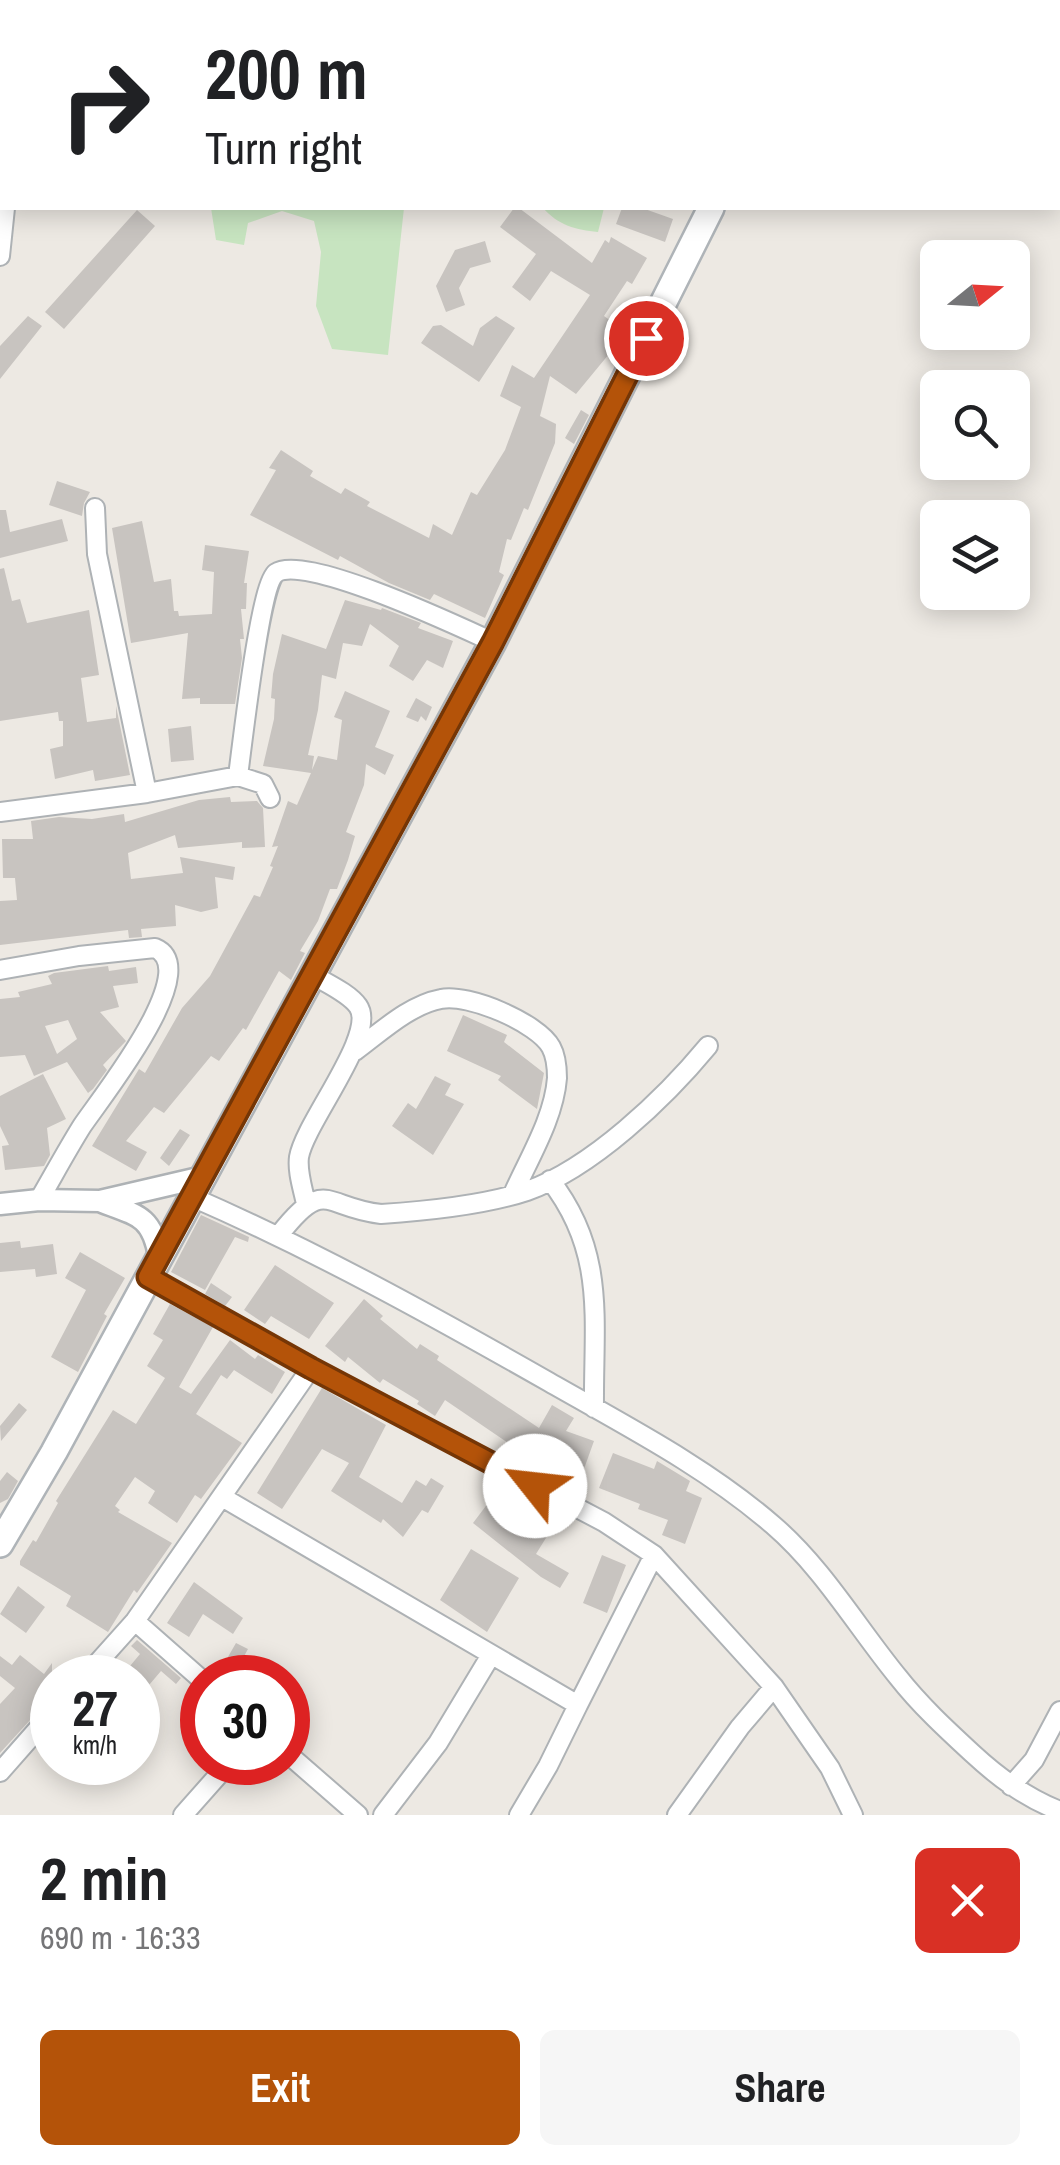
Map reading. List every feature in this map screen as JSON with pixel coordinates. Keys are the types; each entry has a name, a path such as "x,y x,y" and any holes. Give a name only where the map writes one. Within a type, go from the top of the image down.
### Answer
{"main road":[{"path":"0,1544 54,1452 493,642 710,210"}],"street":[{"path":"0,256 5,210"},
{"path":"94,508 96,554 147,793"},
{"path":"238,776 256,649 269,582 276,572 290,568 343,579 493,642"},
{"path":"0,812 147,793 238,776 263,784 270,798"},
{"path":"0,970 156,948 169,959 170,972 162,1001 137,1048 81,1128 39,1200"},
{"path":"306,1204 299,1169 306,1135 355,1050 362,1014 358,1005 313,975"},
{"path":"355,1050 424,1004 442,998 475,1001 543,1037 552,1048 557,1080 546,1122 513,1194"},
{"path":"279,1235 306,1204 319,1200 334,1200 381,1214 513,1194 550,1180 647,1112 708,1046"},
{"path":"550,1180 576,1216 592,1260 594,1408"},
{"path":"0,1204 100,1201 198,1187 594,1408 728,1489 776,1526 816,1569 922,1706 1011,1786 1060,1811"},
{"path":"100,1201 148,1222 156,1239 154,1266 311,1368 604,1522 654,1555 774,1687 830,1768 853,1815"},
{"path":"105,1655 135,1621 311,1368"},
{"path":"222,1498 578,1704"},
{"path":"519,1815 548,1766 654,1555"},
{"path":"135,1621 180,1661"},
{"path":"383,1815 438,1743 492,1655"},
{"path":"677,1815 740,1726 774,1687"},
{"path":"1011,1786 1034,1760 1060,1711"},
{"path":"0,1772 30,1738"},
{"path":"310,1773 358,1815"},
{"path":"183,1815 210,1785"}],"green space":[{"path":"211,210 404,210 388,355 332,349 316,306 321,252 314,221 282,211 248,223 244,245 216,240"},
{"path":"545,210 604,210 598,232 555,219"}],"building":[{"path":"137,210 155,226 64,329 45,312"},
{"path":"513,210 522,210 592,263 605,240 609,243 611,237 647,258 632,284 627,281 604,316 625,331 609,354 576,394 550,376 540,416 556,424 555,443 528,510 524,508 511,540 507,539 499,572 504,575 485,618 434,594 430,600 389,583 250,515 276,470 269,468 281,450 313,471 310,476 341,494 345,488 370,502 367,506 429,538 433,524 452,535 471,492 477,495 505,450 521,407 500,396 512,365 534,378 590,295 551,271 530,301 512,287 536,254 500,227"},
{"path":"621,210 648,210 673,219 665,242 616,224"},
{"path":"485,241 491,262 470,268 459,288 465,305 446,312 436,286 455,250"},
{"path":"28,316 42,326 0,379 0,346"},
{"path":"496,316 515,328 479,382 421,343 433,326 441,325 473,346 480,328"},
{"path":"581,410 589,415 574,444 565,438"},
{"path":"57,481 90,492 82,516 49,505"},
{"path":"0,510 6,510 10,532 62,519 68,541 0,558"},
{"path":"142,521 154,582 171,579 174,611 179,616 212,614 214,572 202,570 205,545 249,551 244,583 246,609 241,609 244,639 240,639 242,658 235,704 200,704 200,698 182,699 188,633 131,643 112,528"},
{"path":"4,568 12,601 20,599 27,623 89,610 99,675 81,678 87,722 116,718 116,706 130,775 95,781 93,770 55,779 50,749 63,746 63,721 59,721 58,712 0,721 0,569"},
{"path":"345,600 382,608 453,641 443,668 427,660 413,681 389,666 399,646 370,624 362,646 343,643 336,679 322,675 308,755 314,756 312,770 318,756 337,760 342,720 334,717 345,691 390,711 375,747 394,755 385,775 366,764 364,785 346,832 355,836 348,860 337,889 330,889 318,921 300,951 305,953 291,980 279,971 246,1030 243,1028 219,1061 211,1056 164,1113 154,1107 126,1141 147,1152 136,1171 92,1146 139,1069 145,1073 182,1008 210,976 254,895 260,897 273,867 270,866 278,846 272,847 288,801 297,805 311,773 263,766 274,719 273,674 282,634 326,649"},
{"path":"416,698 432,707 426,721 421,716 418,722 406,717"},
{"path":"191,726 194,760 171,762 168,729"},
{"path":"230,797 231,802 257,801 263,808 265,847 242,848 242,842 178,848 175,835 128,853 131,879 183,873 180,857 235,867 233,880 215,877 218,908 201,912 175,905 176,926 141,929 142,937 129,938 128,930 0,945 0,901 17,900 15,878 3,878 2,839 33,839 31,821 124,814 125,822 199,800"},
{"path":"108,966 109,971 136,967 138,983 113,986 119,1007 100,1012 126,1041 103,1065 107,1070 88,1093 67,1062 34,1076 25,1055 0,1057 0,999 20,997 18,992 52,984 48,976","holes":["68,1020 77,1039 57,1054 45,1026"]},
{"path":"463,1015 507,1035 504,1042 544,1073 537,1109 498,1080 501,1076 447,1051"},
{"path":"43,1074 66,1119 47,1128 50,1155 44,1166 5,1170 2,1146 9,1145 0,1126 0,1096"},
{"path":"435,1076 451,1084 445,1095 464,1104 433,1155 392,1126 408,1103 416,1109"},
{"path":"180,1129 190,1135 169,1166 160,1158"},
{"path":"201,1215 249,1237 248,1242 235,1237 205,1290 171,1272"},
{"path":"20,1241 21,1248 53,1244 57,1274 36,1277 35,1269 0,1272 0,1243"},
{"path":"80,1252 125,1278 78,1372 51,1357 86,1290 65,1278"},
{"path":"275,1265 334,1303 309,1339 271,1316 265,1324 244,1310"},
{"path":"211,1283 232,1297 225,1306 205,1294"},
{"path":"364,1299 383,1316 380,1319 417,1349 420,1344 439,1356 437,1360 539,1428 552,1405 574,1418 566,1431 594,1441 580,1480 512,1442 511,1445 445,1400 435,1416 417,1404 419,1401 383,1379 380,1383 348,1357 345,1362 325,1346"},
{"path":"170,1304 213,1327 179,1387 191,1394 230,1340 255,1359 258,1355 285,1372 272,1394 234,1370 227,1379 221,1375 196,1414 242,1443 201,1499 195,1495 177,1523 148,1503 155,1491 135,1477 115,1506 118,1512 172,1543 137,1593 134,1590 108,1632 66,1606 71,1596 20,1565 20,1561 33,1540 36,1542 56,1501 113,1410 136,1424 165,1378 147,1366 163,1340 153,1334"},
{"path":"322,1388 386,1425 359,1477 402,1503 416,1480 426,1486 431,1478 444,1486 428,1513 422,1510 403,1537 383,1519 381,1523 331,1491 349,1463 322,1449 282,1509 257,1493"},
{"path":"19,1403 27,1410 1,1441 0,1426"},
{"path":"613,1453 654,1469 657,1461 690,1481 686,1491 702,1498 685,1544 662,1535 668,1520 599,1488"},
{"path":"7,1472 18,1481 8,1499 0,1503 0,1481"},
{"path":"501,1486 522,1501 520,1504 554,1525 536,1554 569,1573 560,1588 473,1523"},
{"path":"471,1549 519,1578 487,1632 440,1600"},
{"path":"602,1555 626,1565 607,1613 583,1603"},
{"path":"194,1582 243,1618 233,1634 203,1614 189,1637 167,1623"},
{"path":"18,1586 45,1607 26,1633 0,1614"},
{"path":"137,1640 154,1655 139,1655 131,1646"},
{"path":"236,1643 248,1649 245,1655 229,1655"},
{"path":"20,1655 30,1663 30,1720 0,1753 0,1704 15,1688 0,1676 0,1656 12,1665"},
{"path":"160,1660 180,1679 176,1684 161,1671"}],"route":[{"path":"535,1486 148,1277 493,642 646,338"}]}
